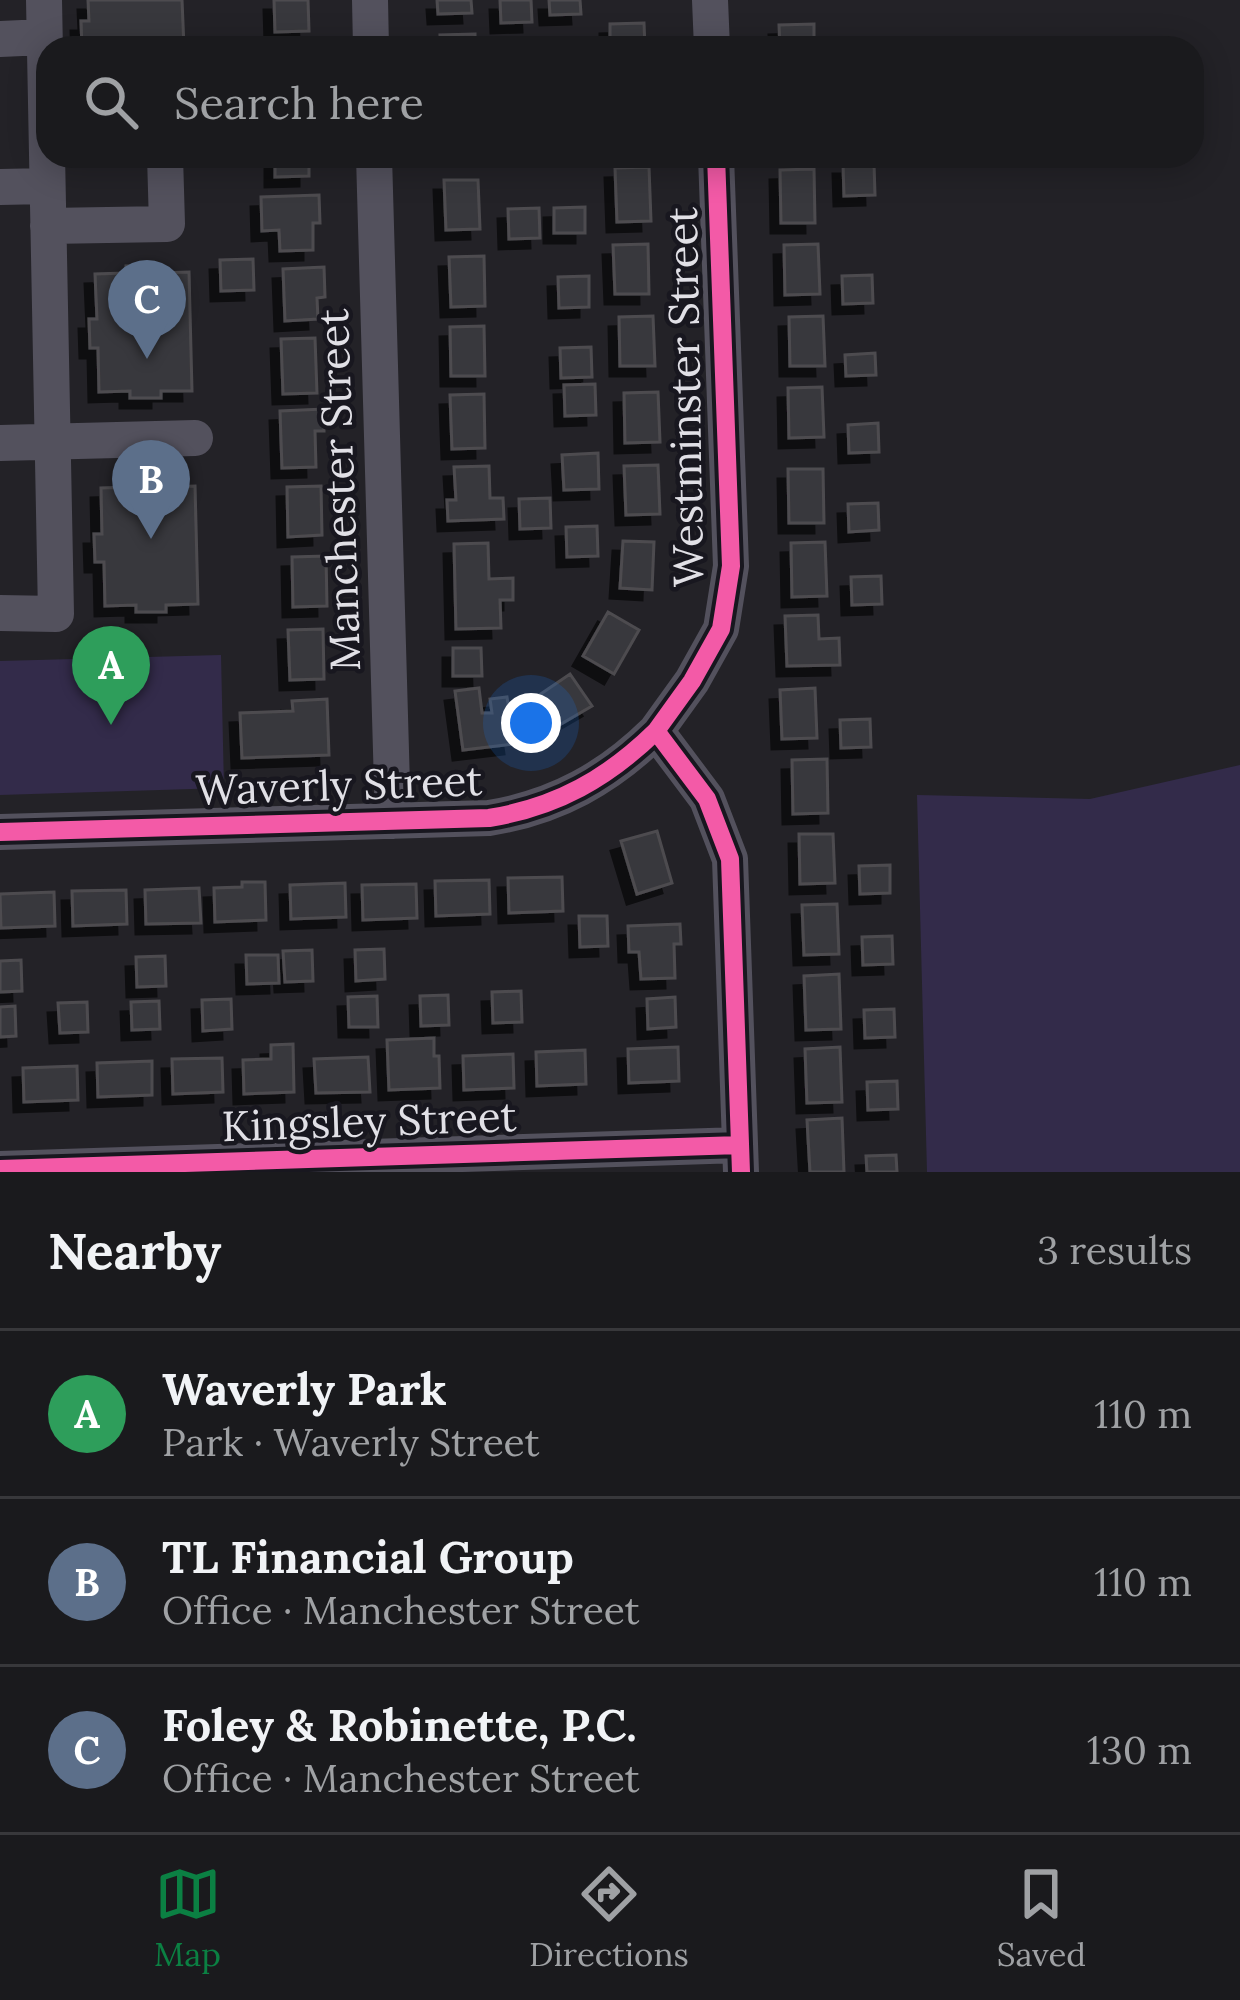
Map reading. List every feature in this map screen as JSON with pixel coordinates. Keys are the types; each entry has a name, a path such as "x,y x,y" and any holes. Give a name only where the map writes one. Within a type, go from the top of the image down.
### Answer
{"street":[{"path":"44,0 44,36"},
{"path":"370,0 371,36"},
{"path":"710,0 712,36"},
{"path":"0,39 36,38"},
{"path":"0,614 56,614 47,168"},
{"path":"48,226 166,224 165,168"},
{"name":"Manchester Street","path":"374,168 394,821"},
{"name":"Westminster Street","path":"656,731 721,629 731,566 716,168"},
{"path":"0,187 47,186"},
{"path":"0,443 195,438"},
{"path":"656,731 707,800 730,859 741,1159"},
{"name":"Waverly Street","path":"0,832 489,818 544,806 604,776 656,731"},
{"name":"Kingsley Street","path":"0,1169 741,1159"}],"shaded area":[{"path":"221,655 224,788 0,795 0,661"},
{"path":"1240,765 1240,1172 927,1172 917,795 1090,799"}],"building":[{"path":"88,0 182,0 184,36 82,36 81,21 89,21"},
{"path":"274,0 308,0 309,31 275,32"},
{"path":"437,0 471,0 472,13 438,14"},
{"path":"500,0 531,0 532,22 501,23"},
{"path":"549,0 580,0 581,14 550,15"},
{"path":"644,23 645,36 610,36 610,24"},
{"path":"814,24 814,36 779,36 779,25"},
{"path":"275,168 309,168 309,176 275,177"},
{"path":"615,168 649,168 651,221 617,222"},
{"path":"843,168 874,168 875,195 844,196"},
{"path":"814,169 815,223 781,223 780,170"},
{"path":"444,180 478,180 480,229 446,230"},
{"path":"319,195 320,223 313,223 313,250 280,251 279,230 262,231 261,197"},
{"path":"585,207 585,233 554,233 554,208"},
{"path":"539,208 540,238 509,239 508,209"},
{"path":"648,244 649,294 615,294 613,245"},
{"path":"818,244 820,294 785,295 784,245"},
{"path":"484,256 485,306 451,307 449,257"},
{"path":"253,259 254,290 221,291 220,260"},
{"path":"157,265 158,273 189,272 192,391 161,391 161,398 130,398 130,391 99,392 98,348 90,348 89,319 97,319 95,274"},
{"path":"324,267 325,297 317,298 318,319 285,321 283,269"},
{"path":"872,275 873,303 843,304 842,276"},
{"path":"589,276 589,307 559,308 558,277"},
{"path":"653,316 655,366 620,366 619,317"},
{"path":"823,316 825,366 790,366 789,317"},
{"path":"484,326 485,376 451,376 450,327"},
{"path":"315,338 317,393 283,394 281,339"},
{"path":"591,347 592,377 561,378 560,348"},
{"path":"875,353 876,375 846,376 845,355"},
{"path":"595,384 596,415 565,416 564,385"},
{"path":"822,387 824,437 789,438 788,388"},
{"path":"658,392 660,442 625,443 624,393"},
{"path":"484,394 485,448 452,449 450,395"},
{"path":"324,409 324,431 315,431 316,467 282,468 280,411"},
{"path":"878,423 879,452 849,453 848,425"},
{"path":"598,453 599,489 564,490 562,455"},
{"path":"658,465 660,514 626,515 624,466"},
{"path":"489,466 490,498 503,498 504,519 448,521 447,500 456,500 454,467"},
{"path":"788,469 823,469 824,523 789,523"},
{"path":"163,479 163,487 195,486 198,604 166,605 166,612 136,612 136,605 105,606 104,562 95,562 94,534 102,534 101,488"},
{"path":"321,486 322,535 288,537 287,487"},
{"path":"550,498 551,528 520,529 519,499"},
{"path":"878,503 879,530 849,532 848,504"},
{"path":"597,526 598,556 567,557 566,527"},
{"path":"623,541 654,542 652,590 620,588"},
{"path":"825,542 827,596 792,597 791,543"},
{"path":"488,543 489,579 513,578 513,600 500,600 501,628 456,629 454,544"},
{"path":"326,556 327,606 293,607 292,557"},
{"path":"881,576 882,604 852,605 851,577"},
{"path":"608,612 639,630 614,674 583,656"},
{"path":"818,615 819,639 839,638 840,665 787,666 785,616"},
{"path":"323,629 324,679 290,680 288,630"},
{"path":"453,648 481,648 482,676 453,676"},
{"path":"570,674 592,706 549,731 529,702"},
{"path":"479,688 482,713 492,713 490,699 507,697 514,744 463,750 455,691"},
{"path":"815,688 817,738 782,739 780,690"},
{"path":"327,699 329,755 242,758 240,713 293,711 292,701"},
{"path":"870,719 871,747 841,748 840,720"},
{"path":"827,759 828,813 793,814 792,760"},
{"path":"657,831 672,883 637,894 621,841"},
{"path":"799,834 833,834 835,883 800,884"},
{"path":"890,865 890,893 860,894 859,866"},
{"path":"562,877 563,911 509,913 508,878"},
{"path":"489,880 490,914 436,916 435,881"},
{"path":"242,882 265,882 266,920 215,922 214,888 242,887"},
{"path":"345,883 346,917 291,919 290,885"},
{"path":"416,884 417,918 363,920 362,885"},
{"path":"199,888 201,923 146,924 145,890"},
{"path":"126,890 127,924 73,926 72,891"},
{"path":"54,892 55,926 1,928 0,894"},
{"path":"837,904 839,954 804,955 802,905"},
{"path":"579,916 607,916 608,946 580,947"},
{"path":"680,924 681,944 674,944 675,978 641,979 639,952 629,952 628,926"},
{"path":"892,936 893,964 863,965 862,937"},
{"path":"384,949 385,979 356,981 355,950"},
{"path":"312,950 313,981 285,982 283,951"},
{"path":"246,955 278,955 279,983 247,984"},
{"path":"165,956 166,986 137,987 136,957"},
{"path":"21,960 22,991 0,992 0,961"},
{"path":"839,974 841,1029 806,1030 804,976"},
{"path":"521,991 522,1022 493,1023 492,992"},
{"path":"448,995 449,1025 421,1026 420,996"},
{"path":"377,996 378,1027 349,1027 348,997"},
{"path":"675,997 676,1027 648,1029 647,999"},
{"path":"231,999 232,1029 203,1031 202,1000"},
{"path":"159,1001 160,1029 132,1030 131,1002"},
{"path":"87,1002 88,1032 60,1033 58,1003"},
{"path":"15,1006 16,1036 0,1037 0,1007"},
{"path":"894,1009 895,1037 865,1038 864,1010"},
{"path":"434,1038 440,1088 389,1090 387,1040"},
{"path":"293,1044 294,1092 244,1094 243,1060 271,1059 271,1045"},
{"path":"678,1047 679,1081 629,1083 628,1049"},
{"path":"840,1047 842,1102 807,1103 805,1049"},
{"path":"585,1050 586,1084 537,1086 536,1052"},
{"path":"513,1054 514,1088 464,1090 463,1056"},
{"path":"368,1057 370,1092 316,1093 314,1059"},
{"path":"222,1058 223,1092 173,1094 172,1059"},
{"path":"152,1061 152,1095 98,1097 97,1063"},
{"path":"77,1066 78,1100 24,1102 23,1068"},
{"path":"897,1081 898,1109 868,1110 867,1082"},
{"path":"842,1118 844,1172 810,1172 807,1120"},
{"path":"896,1155 897,1172 867,1172 866,1156"}],"cycle path":[{"path":"716,168 731,566 721,629 656,731 707,799 730,859 741,1172"},
{"path":"0,832 489,818 537,806 580,788 656,731"},
{"path":"0,1169 740,1145"}],"place":[{"name":"Foley & Robinette, P.C.","path":"147,359"},
{"name":"TL Financial Group","path":"151,539"},
{"name":"Waverly Park","path":"111,725"}]}
